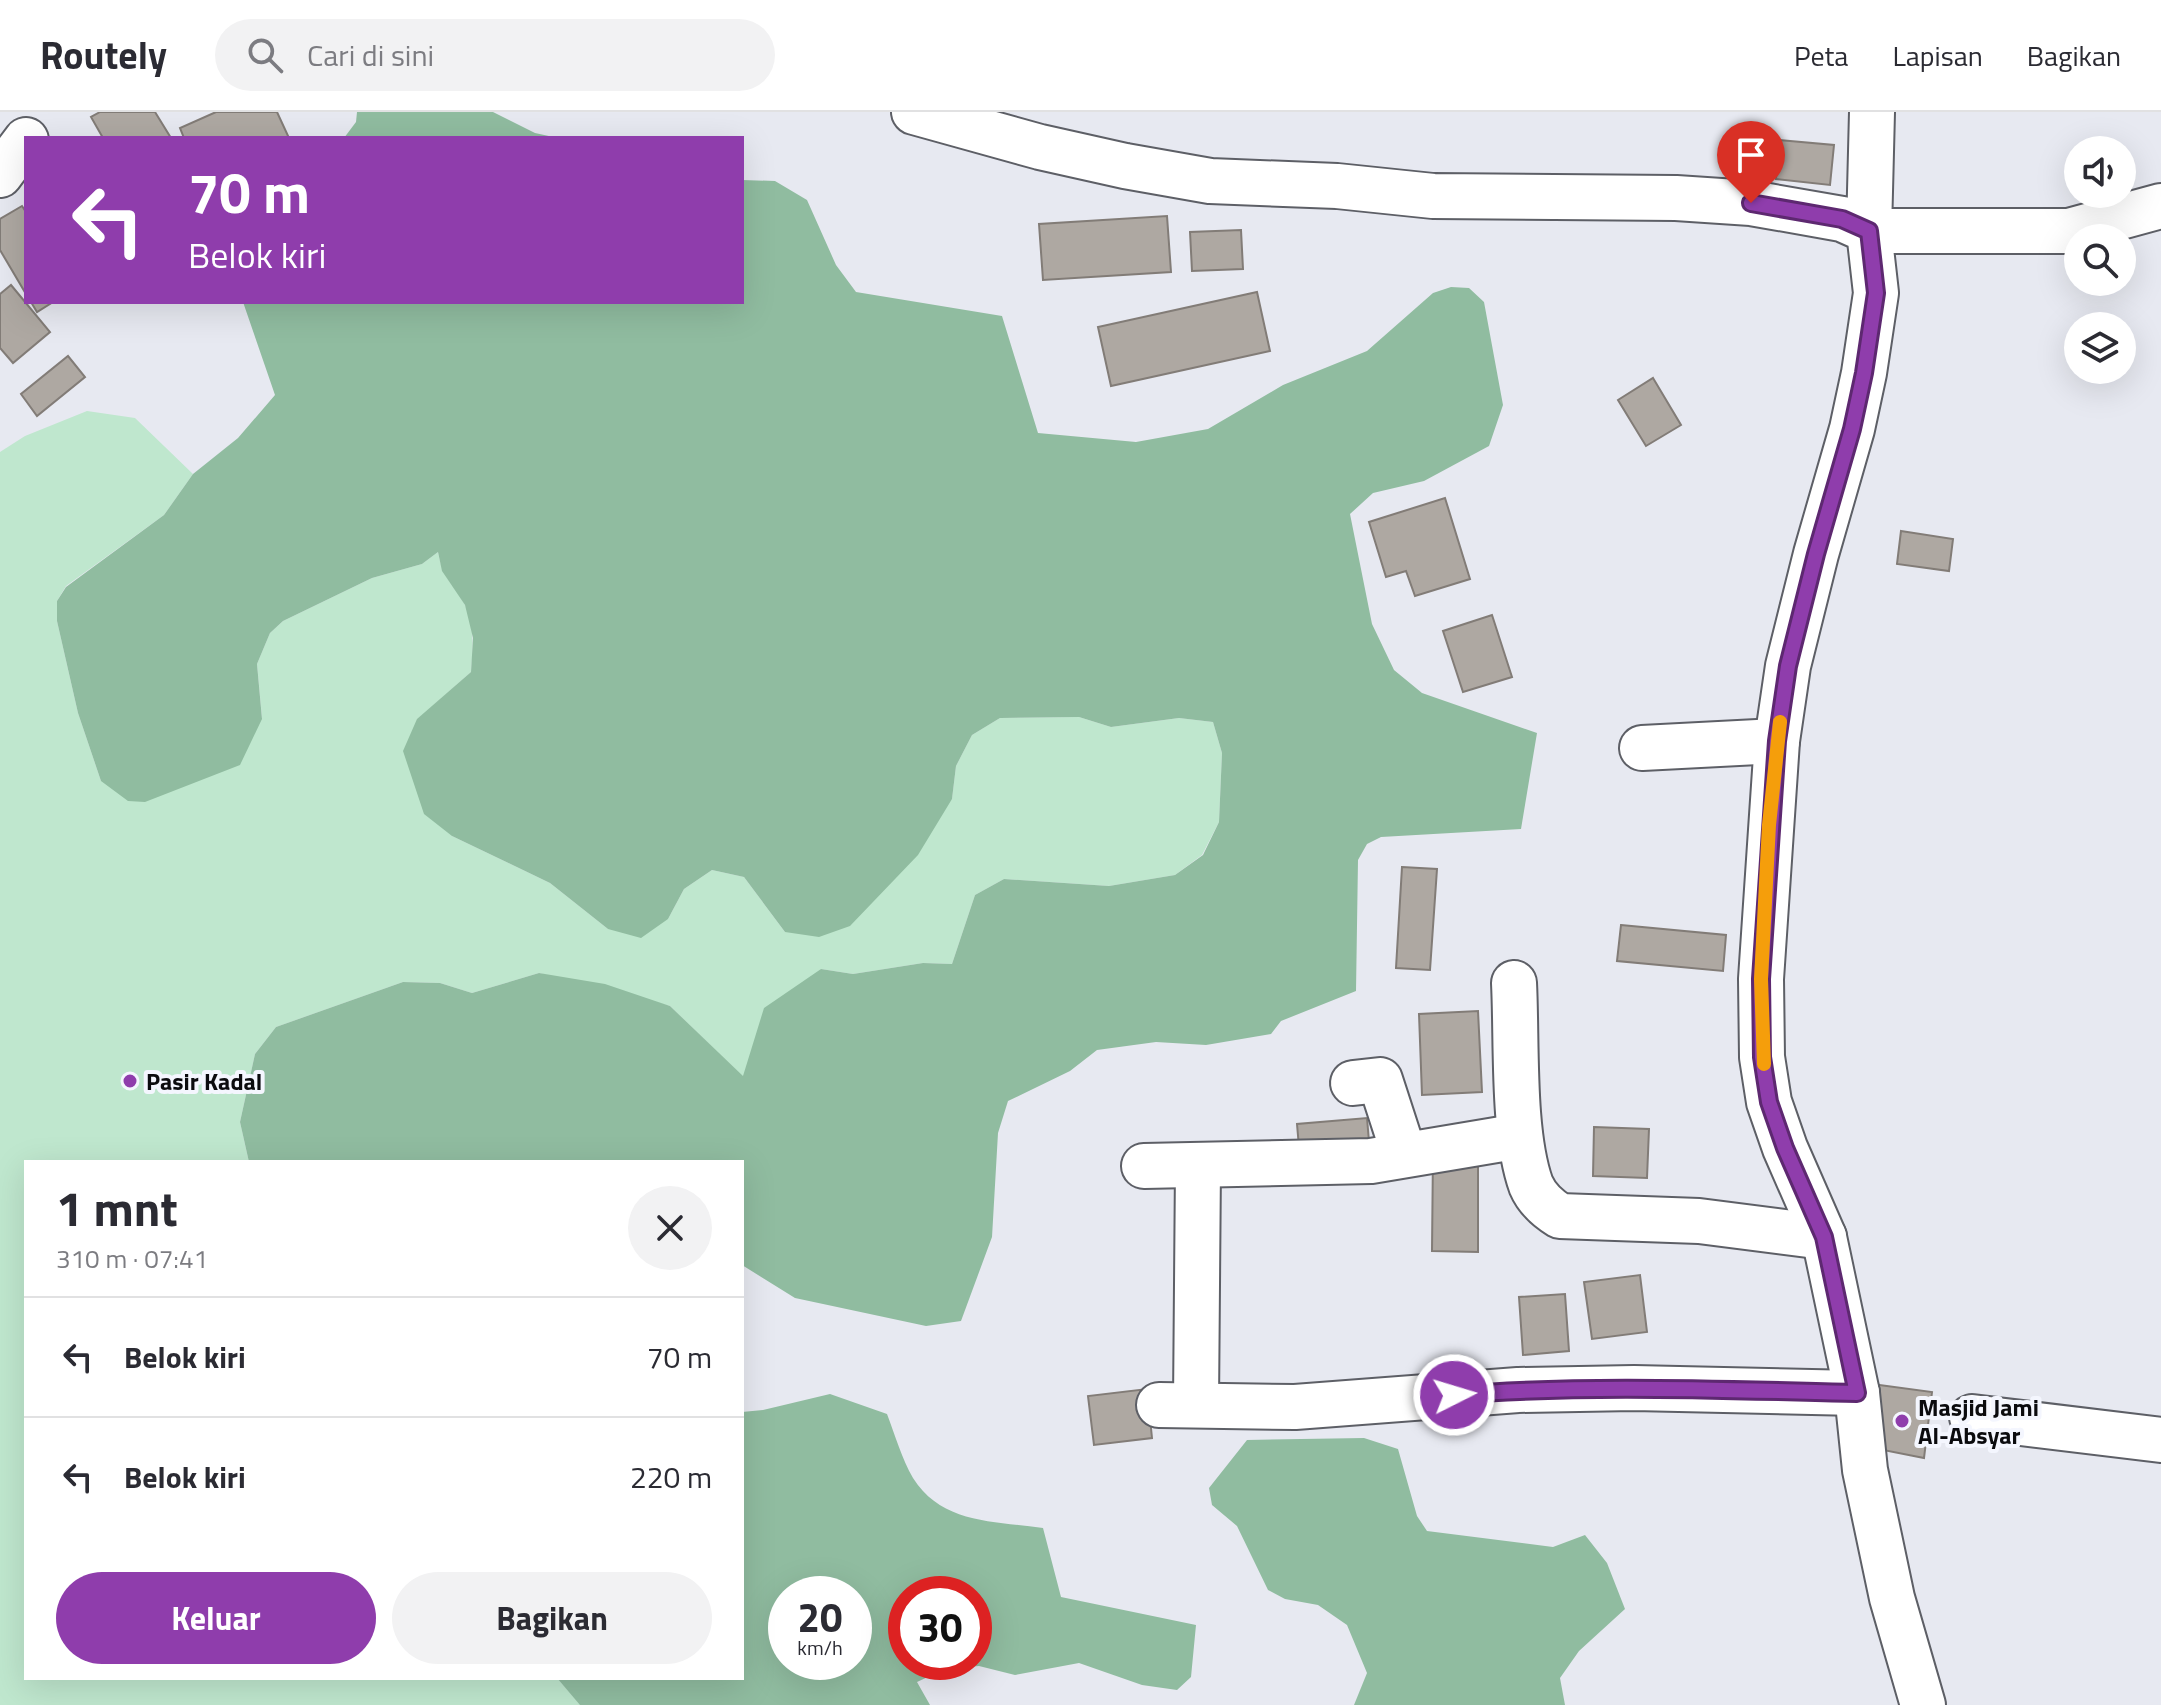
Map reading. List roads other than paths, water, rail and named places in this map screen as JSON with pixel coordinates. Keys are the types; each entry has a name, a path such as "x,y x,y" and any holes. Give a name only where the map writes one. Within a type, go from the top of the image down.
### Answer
{"street":[{"path":"29,136 52,112"},
{"path":"914,112 1040,147 1210,181 1337,186 1433,196 1676,198 1751,203 1842,219 1869,231 2069,231 2161,206"},
{"path":"1872,112 1869,231 1876,293 1852,429 1788,666 1777,741 1761,979 1762,1057 1769,1102 1785,1148 1824,1237 1857,1393 1868,1484 1892,1598 1923,1705"},
{"path":"0,175 24,143"},
{"path":"1642,748 1777,741"},
{"path":"1514,983 1520,1136 1532,1186 1544,1206 1560,1216 1699,1221 1824,1237"},
{"path":"1353,1083 1380,1080 1404,1154"},
{"path":"1144,1166 1371,1161 1520,1136"},
{"path":"1198,1165 1178,1404 1295,1407 1518,1390 1634,1388 1857,1393"},
{"path":"1972,1417 2161,1440"}],"place":[{"name":"Pasir Kadal","path":"130,1081"},
{"name":"Masjid Jami Al-Absyar","path":"1902,1421"}]}
